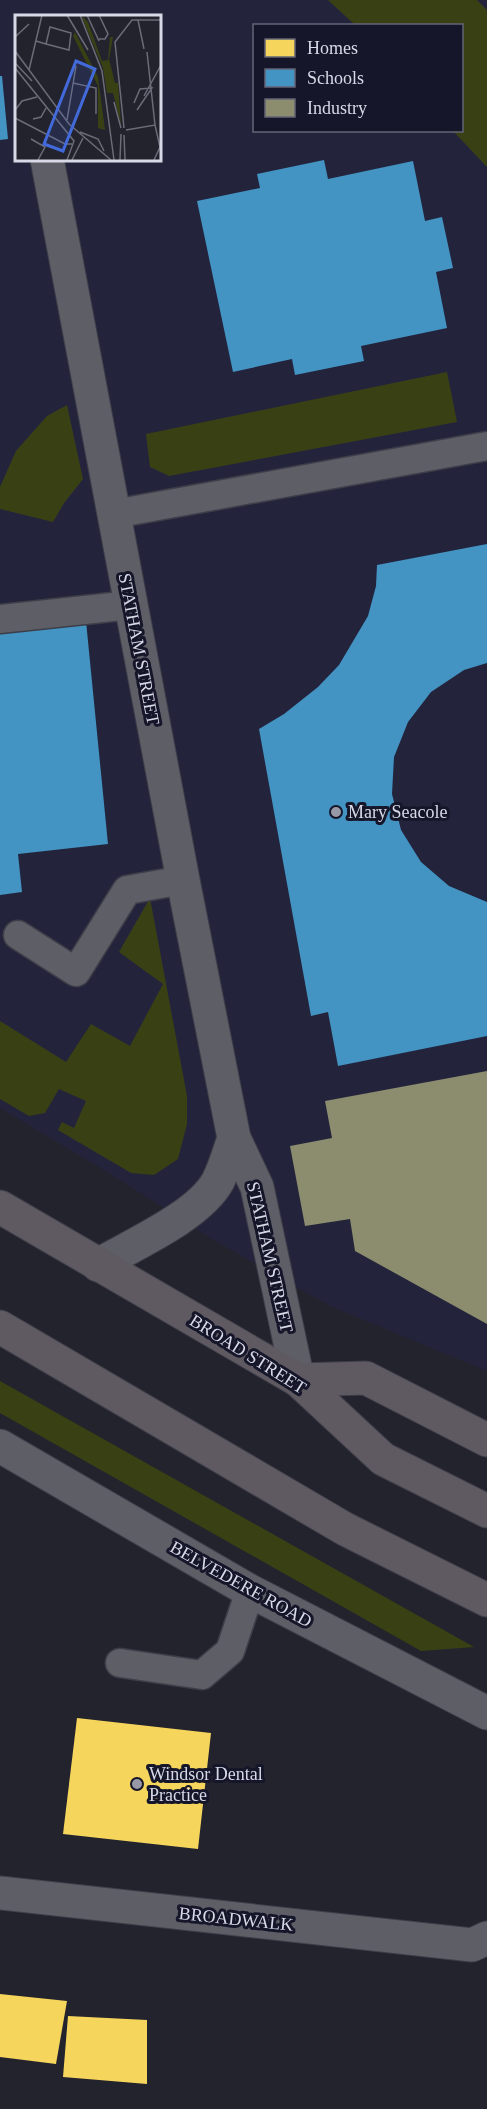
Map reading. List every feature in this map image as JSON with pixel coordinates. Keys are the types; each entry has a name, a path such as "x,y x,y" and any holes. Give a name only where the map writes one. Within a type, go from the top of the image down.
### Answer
{"highway":[{"name":"BROAD STREET","path":"0,1207 298,1380 383,1459 487,1511"},
{"path":"0,1327 345,1529 487,1600"},
{"path":"298,1380 366,1378 487,1440"}],"street":[{"name":"STATHAM STREET","path":"47,160 234,1138 257,1187 298,1380"},
{"name":"STATHAM STREET","path":"98,1265 185,1215 204,1198 217,1182 234,1138"},
{"name":"BELVEDERE ROAD","path":"0,1446 250,1591 487,1713"},
{"name":"BROADWALK","path":"0,1893 479,1941"}],"lane":[{"path":"114,514 487,446"},
{"path":"0,619 131,605"},
{"path":"18,935 75,972 127,890 183,880"},
{"path":"120,1663 202,1675 230,1651 250,1591"}],"shaded area":[{"path":"0,0 487,0 487,1371 328,1305 212,1239 109,1173 0,1108"}],"green space":[{"path":"328,0 477,0 487,10 487,167 454,132 463,132 463,24 354,24"},
{"path":"447,372 457,422 169,476 150,467 146,434"},
{"path":"67,405 83,479 64,503 53,522 0,509 0,487 16,451 47,416"},
{"path":"150,898 187,1096 187,1124 178,1159 154,1175 131,1173 58,1130 62,1122 74,1128 86,1101 59,1089 45,1113 29,1116 0,1099 0,1021 66,1062 91,1024 130,1046 163,984 119,952"},
{"path":"0,1381 474,1647 421,1651 0,1413"}],"building: Homes":[{"name":"Windsor Dental Practice","path":"77,1718 211,1733 198,1849 63,1834"},
{"path":"0,1994 67,2001 56,2064 0,2057"},
{"path":"68,2016 147,2020 147,2084 63,2077"}],"building: Schools":[{"path":"0,76 2,76 8,139 0,140"},
{"path":"324,160 328,179 413,161 425,221 442,217 453,268 436,272 447,328 361,346 364,361 295,375 292,359 233,372 197,201 260,188 257,174"},
{"name":"Mary Seacole","path":"487,544 487,663 464,670 431,692 408,722 394,757 392,794 401,830 421,862 449,886 487,902 487,1036 338,1066 328,1012 311,1016 259,729 284,714 318,687 339,665 368,616 376,586 377,565"},
{"path":"86,621 108,844 18,854 22,892 0,895 0,631"}],"building: Industry":[{"path":"487,1071 487,1324 355,1251 350,1219 305,1226 290,1146 332,1138 325,1101"}],"place":[{"name":"Mary Seacole","path":"336,812"},
{"name":"Windsor Dental Practice","path":"137,1784"}]}
